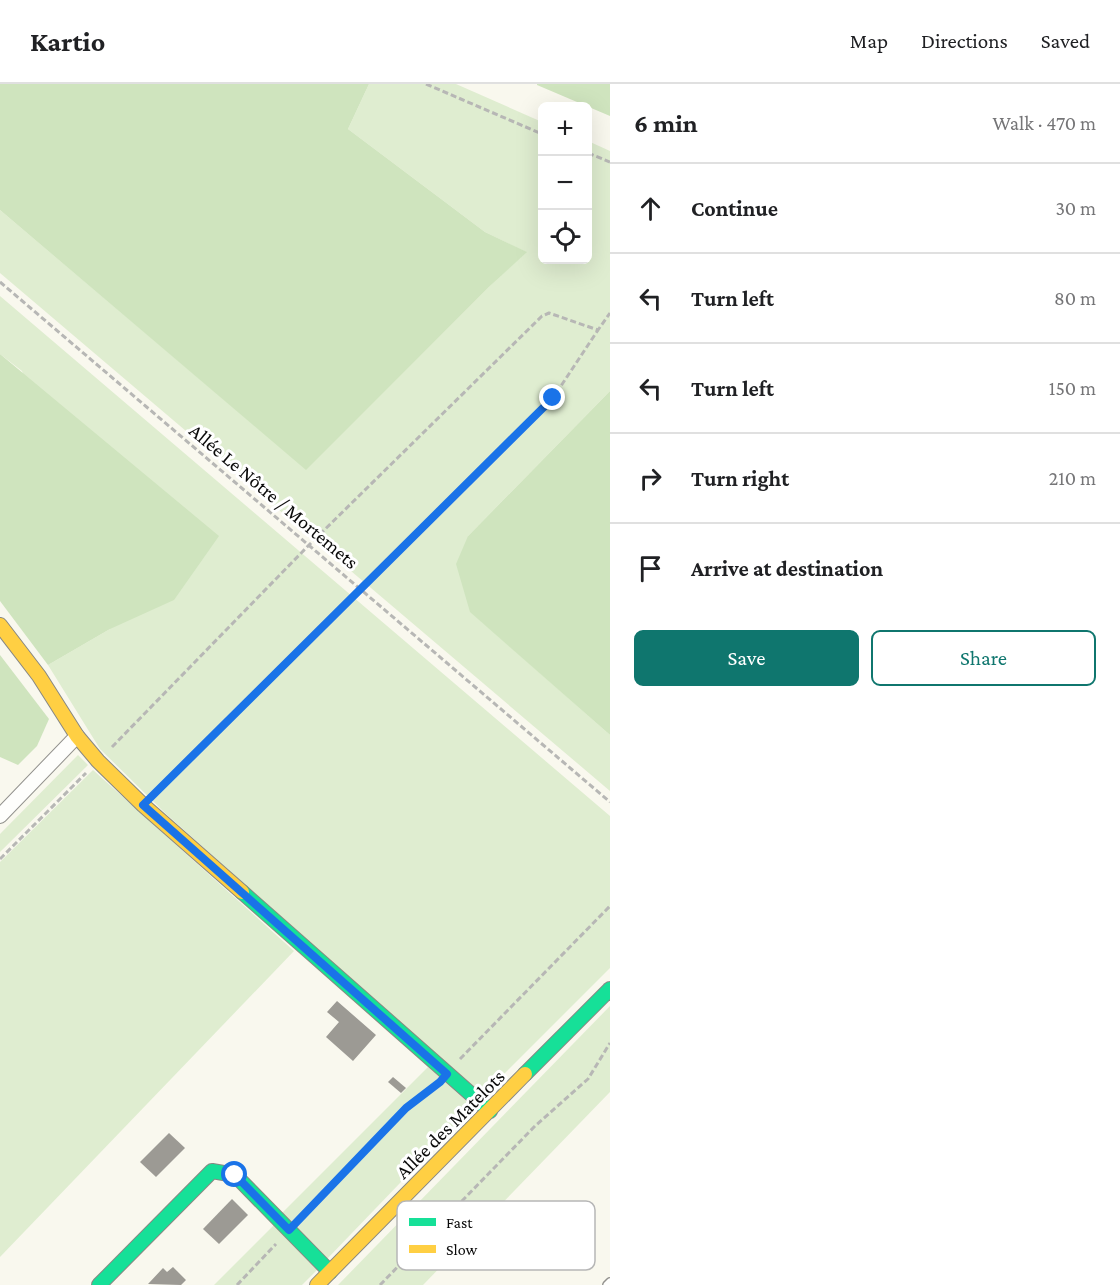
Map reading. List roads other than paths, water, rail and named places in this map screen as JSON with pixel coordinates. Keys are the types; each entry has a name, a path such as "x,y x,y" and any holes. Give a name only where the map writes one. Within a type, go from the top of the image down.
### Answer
{"street":[{"path":"0,625 39,676 77,736 98,761 143,805 490,1111"},
{"path":"0,816 77,736"},
{"name":"Allée des Matelots","path":"401,1201 610,989"},
{"path":"99,1285 212,1171 235,1175 330,1272"},
{"name":"Allée des Matelots","path":"317,1285 397,1205"}]}
